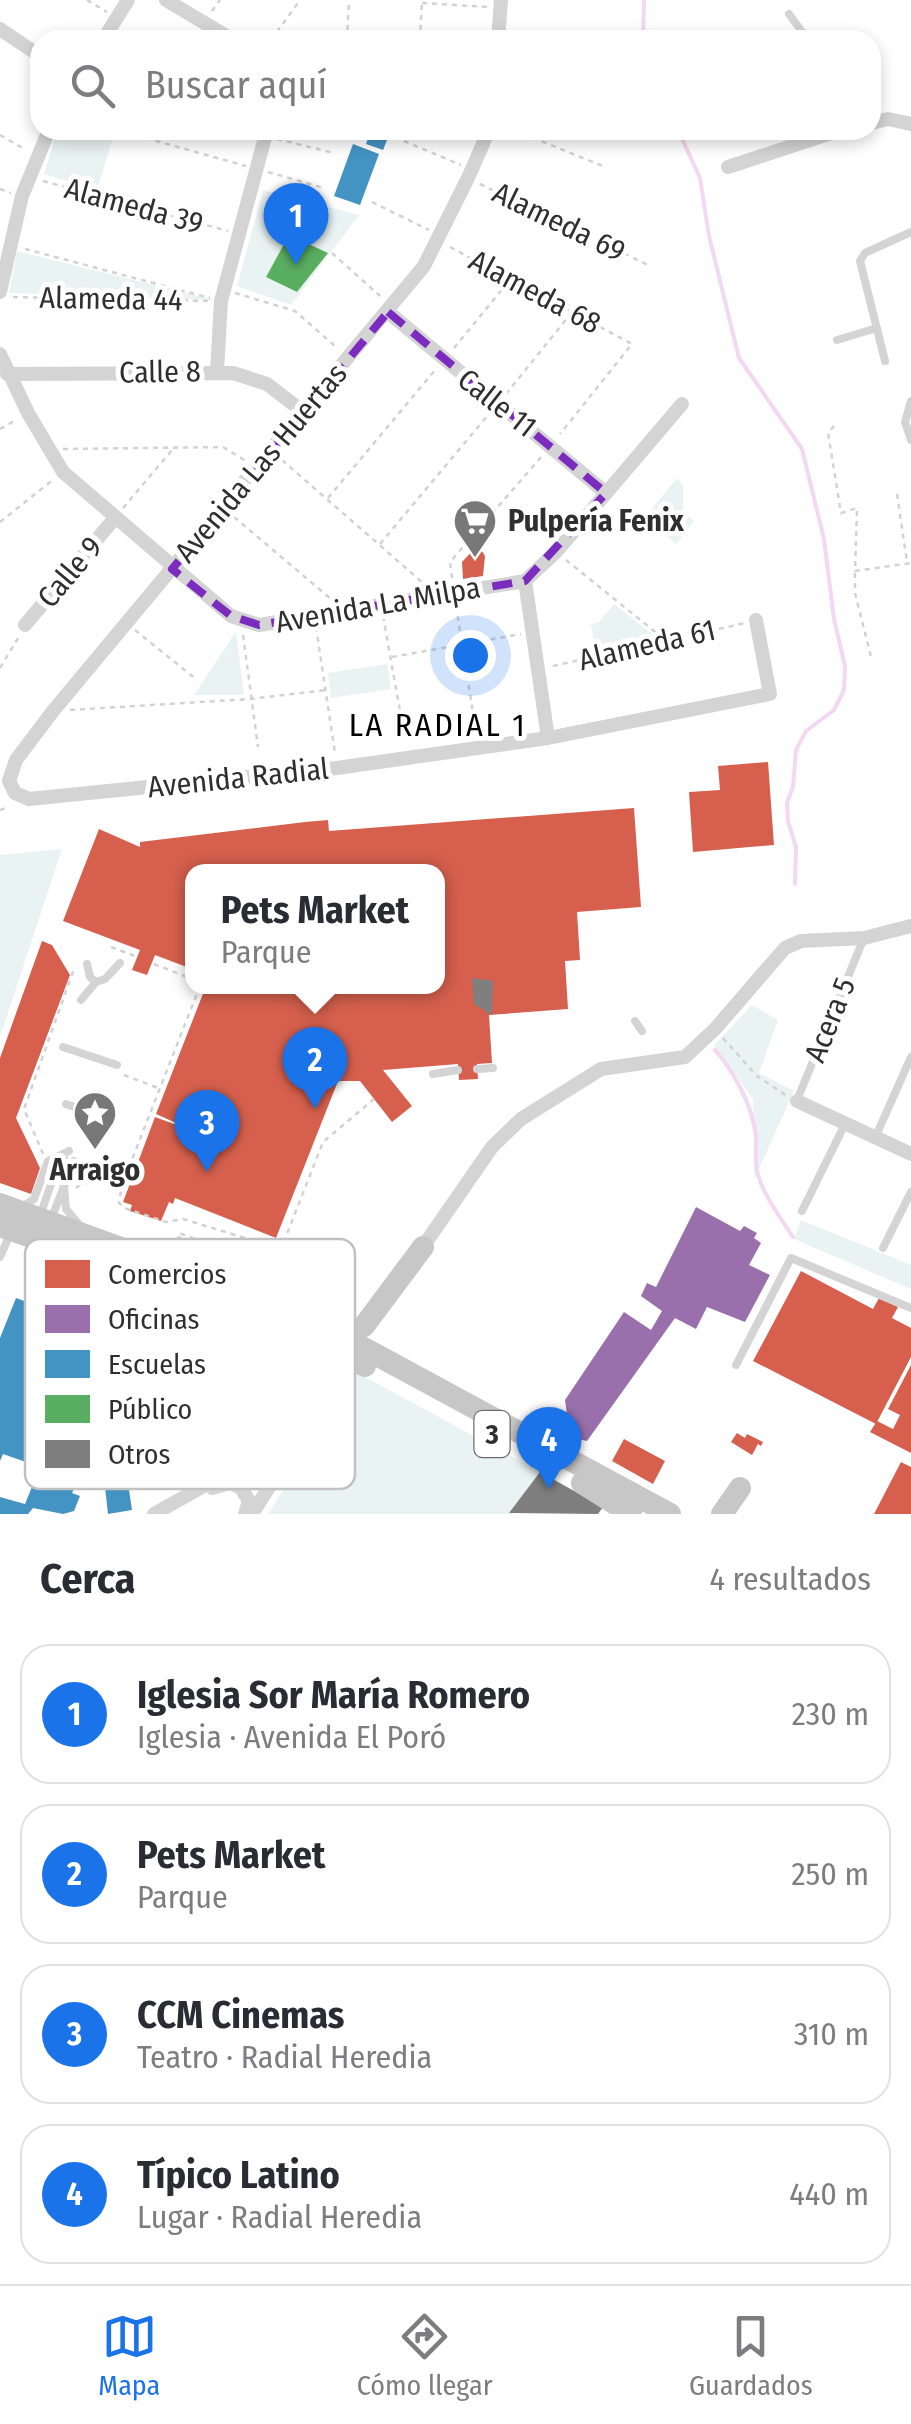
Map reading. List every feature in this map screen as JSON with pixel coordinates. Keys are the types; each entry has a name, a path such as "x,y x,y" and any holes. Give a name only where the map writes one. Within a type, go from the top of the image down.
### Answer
{"main road":[{"name":"3","path":"0,1202 88,1239"},
{"path":"4,1223 30,1225 45,1219"},
{"name":"3","path":"4,1223 46,1239"},
{"path":"355,1330 364,1326 423,1247"},
{"name":"3","path":"355,1353 635,1509 670,1514"},
{"path":"722,1514 740,1488"},
{"path":"635,1509 684,1514"}],"street":[{"path":"109,30 128,0"},
{"path":"166,0 216,30"},
{"path":"499,30 501,4"},
{"path":"0,29 30,49"},
{"path":"881,120 911,124"},
{"path":"0,294 10,245 43,140"},
{"path":"216,371 222,296 265,140"},
{"name":"Avenida Las Huertas","path":"9,781 16,760 53,711 424,266 485,140"},
{"path":"728,167 810,140"},
{"name":"Calle 11","path":"390,309 443,360 606,492"},
{"name":"Avenida La Milpa","path":"0,354 7,374 62,472 231,616 259,625 525,581"},
{"name":"Calle 8","path":"7,374 216,371 267,384 302,411"},
{"path":"548,738 525,581 556,552 682,404"},
{"name":"Calle 9","path":"25,624 114,519"},
{"name":"Avenida Radial","path":"9,781 15,793 29,798 337,768 548,738 770,694 756,620"},
{"path":"355,1350 492,1147 521,1119 601,1069 686,1057 716,1030 784,948 801,941 864,938 911,926"},
{"path":"797,1101 911,1154"},
{"path":"174,1504 197,1489"},
{"path":"154,1514 212,1489"},
{"path":"242,1489 247,1496 248,1514"},
{"path":"260,1489 267,1492"},
{"path":"248,1514 269,1489"}],"lane":[{"path":"790,14 801,30"},
{"path":"886,360 860,261 865,254 911,232"},
{"path":"837,340 877,328"},
{"path":"911,401 904,422 911,440"},
{"name":"Acera 5","path":"797,1101 864,938"},
{"path":"81,1000 120,963"},
{"path":"87,964 96,982"},
{"path":"635,1021 642,1031"},
{"path":"63,1047 117,1066"},
{"path":"875,1138 911,1057"},
{"path":"477,1069 493,1068"},
{"path":"433,1074 458,1070"},
{"path":"66,1104 98,1115"},
{"path":"802,1211 845,1124"},
{"path":"45,1219 64,1186 71,1156"},
{"path":"0,1202 32,1202 48,1161 71,1156"},
{"path":"45,1219 59,1160 71,1156"},
{"path":"64,1186 70,1216 92,1239"},
{"path":"883,1248 911,1192"},
{"path":"0,1257 4,1223"},
{"path":"736,1365 791,1258 911,1308"}],"path":[{"path":"87,0 117,18"},
{"path":"278,30 300,0"},
{"path":"348,30 349,0"},
{"path":"421,30 422,2 501,4"},
{"path":"0,135 36,156"},
{"path":"153,140 324,188"},
{"path":"290,140 334,153"},
{"path":"539,140 605,166"},
{"name":"Alameda 69","path":"404,141 650,266"},
{"name":"Alameda 39","path":"29,178 240,234"},
{"name":"Alameda 68","path":"372,202 632,344 551,446"},
{"path":"10,245 294,311 348,358"},
{"path":"332,253 390,309"},
{"path":"328,498 512,278"},
{"name":"Alameda 44","path":"0,294 222,296"},
{"path":"380,544 573,311"},
{"path":"0,430 28,413"},
{"path":"834,426 828,433 841,513 858,508 855,593 872,661"},
{"path":"48,449 223,446 255,467"},
{"path":"474,713 450,562 551,446"},
{"path":"114,519 174,448"},
{"path":"270,449 436,594"},
{"path":"0,522 62,472"},
{"path":"855,571 909,563 897,494"},
{"path":"222,506 344,611"},
{"path":"556,552 666,640"},
{"path":"380,604 402,722"},
{"path":"314,616 337,768"},
{"path":"242,620 258,747"},
{"name":"Alameda 61","path":"538,669 756,620"},
{"path":"126,623 198,680"},
{"path":"0,668 25,624"},
{"path":"392,658 532,632"},
{"path":"53,711 250,700 326,690"},
{"path":"112,947 135,956"},
{"path":"154,964 185,975"},
{"path":"45,1158 24,1109 74,968"},
{"path":"197,994 118,1203 166,1222 183,1219 248,1239"},
{"path":"716,1030 757,1076 797,1101"},
{"path":"285,1239 323,1142 374,1099"},
{"path":"74,1190 82,1183 122,1185"},
{"path":"183,1239 178,1237 179,1233 197,1239"}],"highlighted area":[{"path":"388,312 606,493 525,581 259,625 231,616 172,569"}],"shaded area":[{"path":"54,140 112,140 97,191 44,174"},
{"path":"263,190 359,215 291,305 237,286","holes":["289,235 327,254 297,292 266,277"]},
{"path":"17,251 215,300 9,293"},
{"path":"677,478 683,485 683,512 694,521 676,544 645,517"},
{"path":"614,604 659,639 596,654 591,624 598,623"},
{"path":"236,631 244,695 194,695"},
{"path":"387,664 391,689 331,698 328,673"},
{"path":"62,849 0,1037 0,855"},
{"path":"752,1005 778,1020 759,1073 794,1091 754,1180 753,1099 714,1045"},
{"path":"801,1220 911,1265 911,1289 794,1239"},
{"path":"358,1373 540,1472 512,1514 268,1514 284,1489 355,1489"}],"building: Comercios":[{"name":"Pulpería Fenix","path":"478,545 485,556 483,576 463,579 462,562"},
{"path":"768,762 774,845 693,852 689,792 720,790 718,766"},
{"path":"634,808 641,907 577,912 580,960 565,961 568,1009 489,1015 492,1063 477,1064 478,1079 459,1080 458,1064 383,1070 412,1106 392,1122 360,1081 338,1081 276,1238 175,1198 173,1204 169,1202 161,1221 130,1211 132,1205 123,1202 155,1117 201,1134 156,1114 203,994 445,994 445,864 185,864 185,966 155,955 147,975 132,970 140,950 63,921 99,829 140,847 140,842 328,820 329,831"},
{"path":"42,941 52,945 70,975 16,1118 40,1168 31,1194 0,1183 0,1058"},
{"path":"801,1271 873,1309 879,1298 898,1307 892,1318 911,1328 911,1357 876,1424 753,1361"},
{"path":"911,1365 911,1453 870,1432 877,1421 893,1429 900,1415 888,1409"},
{"path":"737,1433 763,1442 752,1455 731,1442"},
{"path":"624,1439 665,1461 653,1484 612,1461"},
{"path":"901,1462 911,1467 911,1514 874,1514"}],"building: Oficinas":[{"path":"696,1207 740,1231 744,1226 757,1233 754,1238 761,1243 749,1265 770,1275 745,1322 707,1307 696,1329 675,1318 587,1441 578,1439 569,1429 565,1400 624,1312 651,1330 662,1311 641,1296 647,1283 656,1287"}],"building: Escuelas":[{"path":"367,140 387,140 383,150 366,144"},
{"path":"353,144 379,154 360,205 334,196"},
{"path":"16,1298 25,1301 25,1462 3,1454 0,1461 0,1338"},
{"path":"31,1489 74,1489 72,1493 80,1496 74,1511 63,1514 33,1508 28,1514 0,1514 0,1497 25,1504"},
{"path":"105,1489 129,1489 132,1510 108,1514"}],"building: Público":[{"path":"289,235 328,253 297,292 266,277"}],"building: Otros":[{"path":"472,978 493,981 492,1015 474,1004"},
{"path":"540,1472 603,1507 598,1514 509,1513"}],"waterway":[{"path":"643,30 644,0"},
{"path":"683,140 700,178 709,236 739,358 802,449 824,539 834,619 845,666 844,690 834,710 806,731 796,750 793,787 787,803 796,847 795,884"},
{"path":"715,1050 747,1101 756,1136 758,1175 793,1237"}],"place":[{"name":"Iglesia Sor María Romero","path":"296,265"},
{"name":"Pulpería Fenix","path":"475,559"},
{"name":"Pets Market","path":"315,1109"},
{"name":"Arraigo","path":"95,1151"},
{"name":"CCM Cinemas","path":"207,1172"},
{"name":"Típico Latino","path":"549,1489"}],"district":[{"name":"LA RADIAL 1","path":"438,725"}]}
